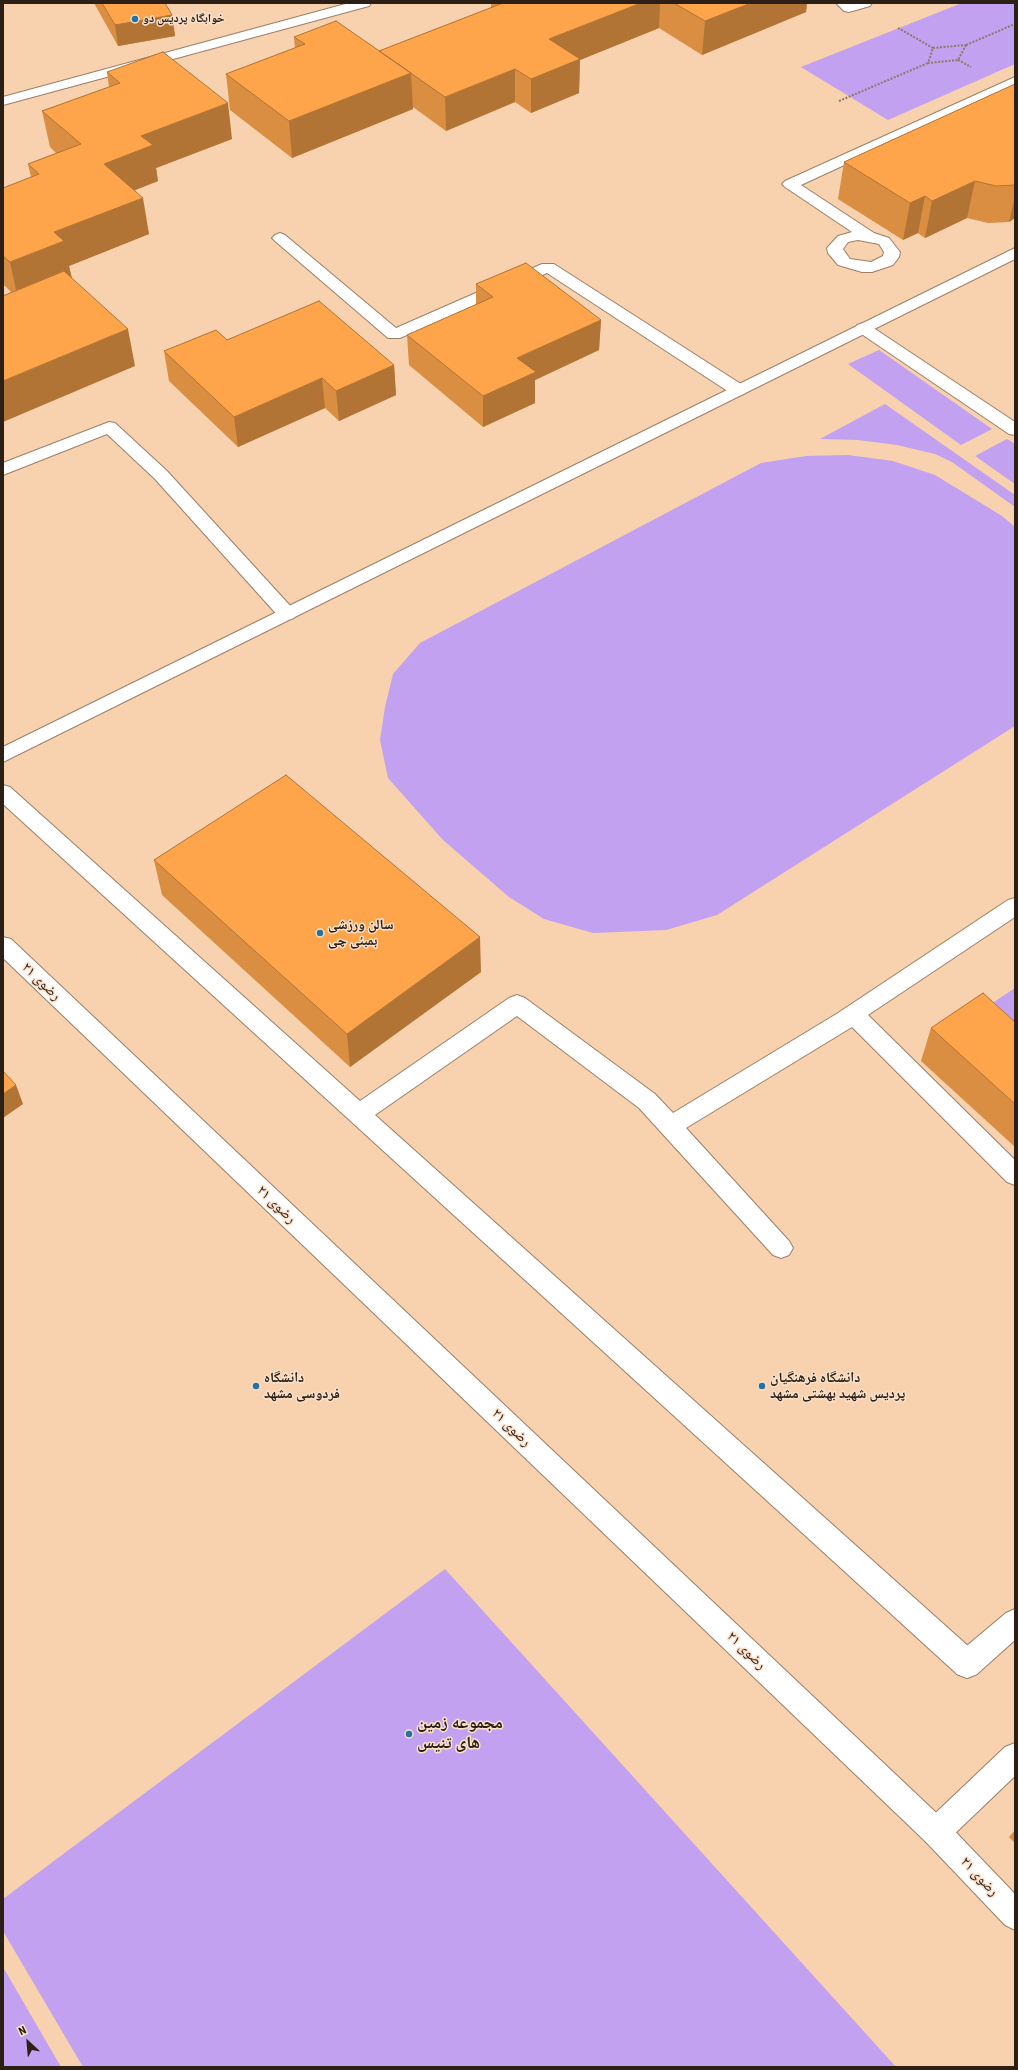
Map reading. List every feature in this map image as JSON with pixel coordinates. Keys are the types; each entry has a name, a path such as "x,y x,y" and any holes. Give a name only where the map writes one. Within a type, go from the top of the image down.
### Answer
{"street":[{"path":"3,101 364,3"},
{"path":"842,3 849,8 865,3"},
{"path":"868,236 790,184 1015,81"},
{"path":"280,238 394,335 548,267 738,390"},
{"path":"3,755 1015,253"},
{"path":"863,328 1015,430"},
{"path":"3,469 109,427 161,475 287,614"},
{"path":"3,792 967,1664 1015,1622"},
{"path":"670,1126 853,1014 1015,906"},
{"name":"رضوی ۲۱","path":"3,945 936,1832 1015,1915"},
{"path":"359,1114 518,1004 647,1101 781,1248"},
{"path":"853,1014 1015,1175"},
{"path":"936,1832 1015,1757"}],"path":[{"path":"898,28 933,48 966,45 1015,24"},
{"path":"839,101 928,63 958,60 966,45"},
{"path":"928,63 933,48"}],"shaded area":[{"name":"دانشگاه فرهنگیان پردیس شهید بهشتی مشهد","path":"3,3 1015,3 1015,2067 3,2067"},
{"path":"962,3 1015,3 1015,64 888,120 801,67"},
{"path":"879,350 992,429 961,445 848,364"},
{"path":"885,404 1015,495 1015,507 952,462 935,454 897,445 858,440 820,439"},
{"path":"1007,439 1015,444 1015,484 975,456"},
{"path":"848,455 893,461 935,475 1002,516 1015,527 1015,726 717,915 666,930 593,933 544,919 509,897 443,840 388,778 380,740 385,707 393,674 420,643 761,463 806,456"},
{"path":"1015,988 1015,1038 982,1010"},
{"name":"مجموعه زمین های تنیس","path":"445,1569 896,2067 83,2067 3,1931 3,1899"},
{"path":"3,1967 61,2067 3,2067"}],"building":[{"path":"102,3 165,3 172,15 115,25"},
{"path":"503,3 641,3 549,39 580,59 531,79 515,69 445,97 379,51"},
{"path":"674,3 751,3 705,21"},
{"path":"336,21 411,73 289,121 226,74 305,44 294,37"},
{"path":"163,52 228,103 141,136 153,145 104,164 143,198 54,232 64,241 10,262 3,256 3,188 39,174 28,164 81,144 42,111 120,83 107,72"},
{"path":"1015,84 1015,185 996,186 975,181 932,201 925,196 910,203 844,162"},
{"path":"526,263 601,320 517,358 536,372 483,396 407,335 493,297 476,284"},
{"path":"64,271 128,329 3,381 3,296"},
{"path":"319,301 394,365 336,391 322,378 234,417 164,351 216,330 227,340"},
{"name":"سالن ورزشی بمبئی چی","path":"286,775 480,937 347,1034 154,860"},
{"path":"983,993 1015,1022 1015,1104 931,1028"},
{"path":"3,1071 16,1085 3,1094"}],"place":[{"name":"خوابگاه پردیس دو","path":"135,19"},
{"name":"سالن ورزشی بمبئی چی","path":"320,933"},
{"name":"دانشگاه فردوسی مشهد","path":"256,1386"},
{"name":"دانشگاه فرهنگیان پردیس شهید بهشتی مشهد","path":"762,1386"},
{"name":"مجموعه زمین های تنیس","path":"409,1734"}]}
